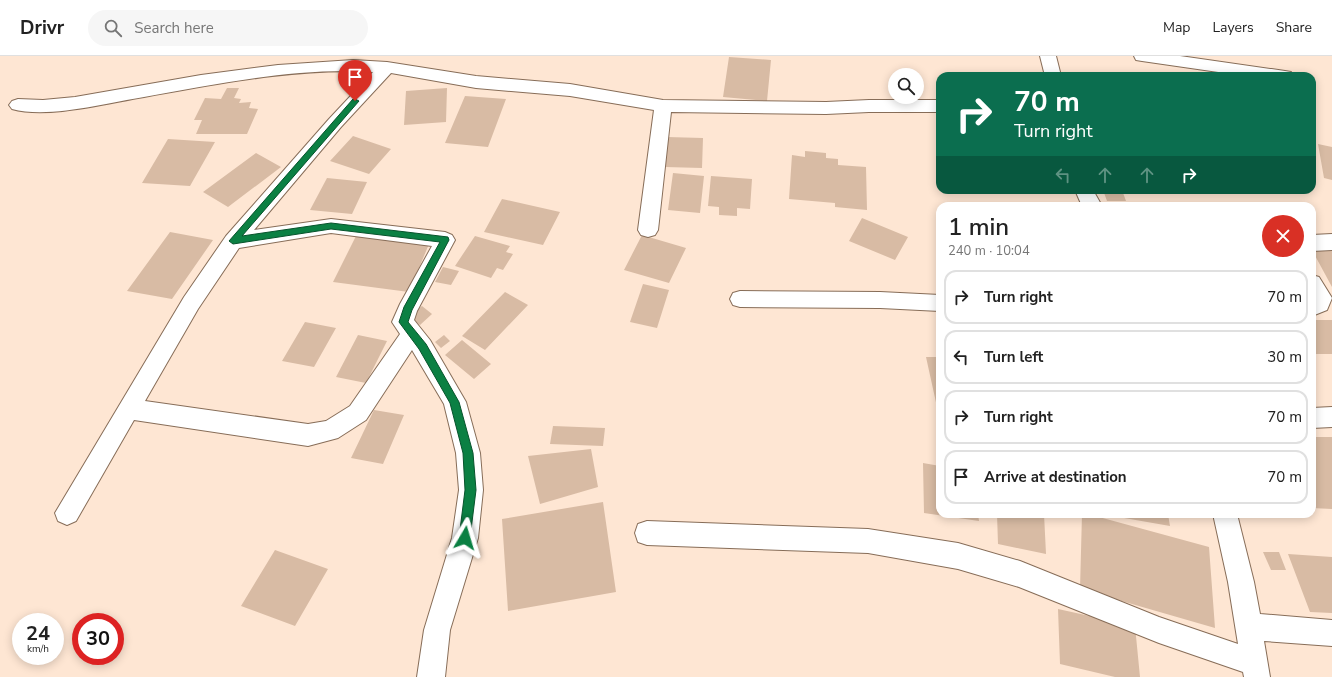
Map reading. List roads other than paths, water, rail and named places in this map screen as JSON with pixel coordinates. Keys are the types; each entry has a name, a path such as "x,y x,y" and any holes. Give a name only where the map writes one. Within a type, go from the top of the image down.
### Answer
{"street":[{"path":"1048,56 1052,72"},
{"path":"1142,56 1256,72"},
{"path":"18,105 43,106 75,103 201,81 278,70 373,60 476,82 570,90 663,106 826,108 936,106"},
{"path":"67,513 191,303 233,241 335,123 373,60"},
{"path":"648,230 663,106"},
{"path":"233,241 331,226 445,240 407,310 403,322 422,346 454,402 468,453 470,483 465,538 437,630 431,677"},
{"path":"1316,243 1332,242"},
{"path":"1316,289 1322,299 1320,304 1316,306"},
{"path":"740,299 880,300 936,303"},
{"path":"128,409 308,435 330,431 344,423 358,412 412,333"},
{"path":"1316,418 1332,417"},
{"path":"1226,518 1241,582 1256,670"},
{"path":"647,533 868,541 958,556 1020,574 1064,594 1159,630 1256,670"},
{"path":"1248,626 1332,633"}]}
